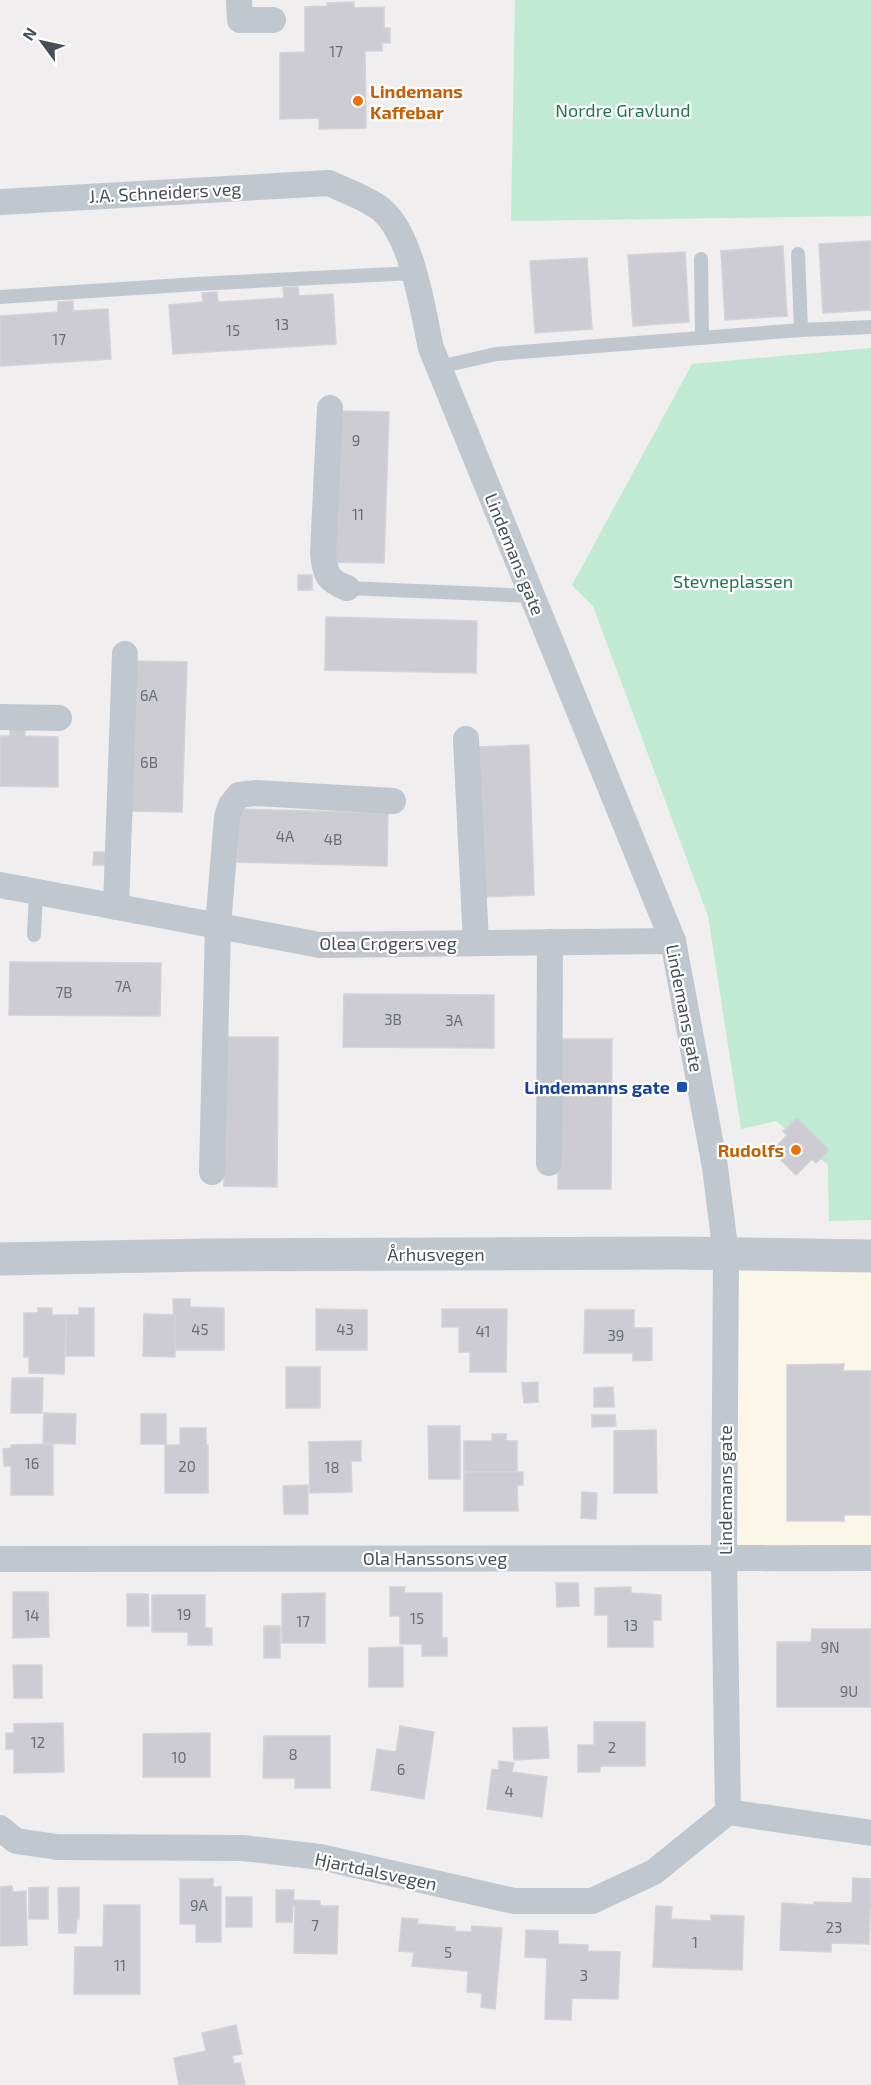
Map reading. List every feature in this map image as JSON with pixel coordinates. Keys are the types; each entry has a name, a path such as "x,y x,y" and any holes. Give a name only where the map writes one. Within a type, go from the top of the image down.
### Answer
{"street":[{"path":"239,0 240,20 273,20"},
{"name":"J.A. Schneiders veg","path":"0,202 329,183"},
{"name":"Lindemans gate","path":"329,183 376,205 391,218 409,253 431,348 673,941 715,1167 726,1255 724,1557 728,1812"},
{"path":"330,408 323,554 326,574 334,583 346,588"},
{"path":"116,906 126,654"},
{"path":"0,717 59,718"},
{"path":"466,739 476,943"},
{"path":"212,1172 218,926 227,818 231,805 239,795 256,793 393,801"},
{"name":"Olea Crøgers veg","path":"0,885 320,945 673,941"},
{"path":"549,1163 550,942"},
{"name":"Århusvegen","path":"0,1259 651,1253 871,1256"},
{"name":"Ola Hanssons veg","path":"0,1559 871,1558"},
{"path":"728,1812 871,1833"},
{"name":"Hjartdalsvegen","path":"0,1828 16,1841 57,1847 243,1848 320,1857 514,1901 592,1901 654,1872 728,1812"}],"lane":[{"path":"798,254 801,330"},
{"path":"701,260 702,338"},
{"path":"0,297 414,273"},
{"path":"439,367 496,354 801,330 871,327"},
{"path":"346,588 532,596"},
{"path":"34,935 36,891"}],"shaded area":[{"path":"871,1254 871,1558 724,1557 726,1255"}],"green space":[{"name":"Nordre Gravlund","path":"515,0 871,0 871,216 511,221"},
{"name":"Stevneplassen","path":"871,348 871,1220 829,1221 828,1165 776,1121 741,1129 708,916 593,606 572,585 692,364"}],"building":[{"path":"354,2 354,8 384,7 384,28 390,28 390,43 382,43 382,51 365,51 366,128 319,129 319,118 280,119 280,53 305,52 305,7"},
{"path":"871,241 871,310 823,313 819,244"},
{"path":"783,246 787,316 725,320 721,251"},
{"path":"685,252 689,322 633,326 628,255"},
{"path":"587,258 592,329 535,333 530,261"},
{"path":"298,287 299,296 333,294 336,344 173,354 169,305 203,302 202,293 217,292 218,302 284,298 283,288"},
{"path":"73,301 73,311 108,309 111,359 0,366 0,316 58,312 58,302"},
{"path":"336,411 389,412 384,563 332,562"},
{"path":"298,575 312,575 312,590 298,590"},
{"path":"326,617 477,621 476,673 325,670"},
{"path":"133,661 187,662 182,812 129,811"},
{"path":"10,727 25,727 25,736 58,737 58,787 0,786 0,736 10,736"},
{"path":"529,745 534,895 482,897 477,747"},
{"path":"238,809 388,813 387,866 237,862"},
{"path":"94,852 108,852 108,865 93,865"},
{"path":"10,962 161,963 160,1016 9,1015"},
{"path":"344,994 494,995 494,1048 343,1047"},
{"path":"226,1037 278,1037 277,1187 224,1186"},
{"path":"559,1039 612,1039 611,1189 558,1189"},
{"path":"797,1118 829,1150 816,1163 812,1159 796,1175 772,1151 787,1135 783,1131"},
{"path":"173,1299 190,1299 190,1307 224,1308 224,1350 175,1350"},
{"path":"38,1308 52,1308 52,1315 66,1315 64,1374 29,1373 29,1357 24,1357 24,1313 38,1313"},
{"path":"79,1308 94,1308 94,1356 66,1356 66,1315 79,1315"},
{"path":"316,1309 367,1310 367,1350 316,1350"},
{"path":"442,1309 507,1309 506,1372 470,1372 470,1352 459,1352 459,1327 442,1327"},
{"path":"585,1310 634,1310 634,1328 652,1328 652,1360 633,1361 633,1353 584,1353"},
{"path":"144,1314 175,1315 175,1357 143,1356"},
{"path":"844,1364 843,1371 871,1371 871,1515 844,1515 844,1521 787,1521 787,1365"},
{"path":"286,1367 320,1367 320,1408 286,1408"},
{"path":"12,1378 43,1378 42,1413 11,1413"},
{"path":"538,1382 538,1402 524,1403 522,1383"},
{"path":"613,1387 614,1407 594,1407 594,1388"},
{"path":"44,1413 76,1414 75,1444 43,1443"},
{"path":"141,1414 166,1414 166,1444 141,1444"},
{"path":"592,1415 615,1415 616,1426 592,1427"},
{"path":"428,1426 460,1426 460,1479 429,1479"},
{"path":"180,1428 206,1428 208,1493 165,1493 165,1445 180,1445"},
{"path":"656,1430 657,1493 614,1493 614,1431"},
{"path":"492,1434 506,1434 506,1441 517,1441 517,1472 464,1472 464,1441 492,1441"},
{"path":"361,1441 361,1461 351,1461 352,1492 310,1493 309,1442"},
{"path":"53,1444 53,1495 11,1495 11,1466 4,1466 3,1449 11,1448 11,1445"},
{"path":"464,1472 523,1472 523,1485 517,1485 518,1511 464,1511"},
{"path":"308,1485 308,1514 284,1514 283,1486"},
{"path":"582,1492 597,1493 596,1519 581,1518"},
{"path":"556,1583 578,1583 579,1606 557,1607"},
{"path":"390,1587 405,1587 404,1593 442,1593 442,1638 447,1638 447,1656 422,1656 422,1644 400,1644 400,1616 390,1616"},
{"path":"631,1587 631,1593 661,1595 661,1620 653,1620 653,1647 608,1647 608,1615 595,1615 595,1588"},
{"path":"13,1592 48,1592 49,1637 13,1638"},
{"path":"325,1593 325,1643 282,1643 282,1594"},
{"path":"127,1594 148,1594 149,1626 127,1626"},
{"path":"152,1595 205,1595 205,1628 212,1628 212,1645 188,1645 188,1632 152,1632"},
{"path":"264,1626 280,1626 280,1658 264,1658"},
{"path":"812,1629 871,1629 871,1707 777,1707 777,1642 811,1642"},
{"path":"403,1647 403,1687 369,1687 369,1648"},
{"path":"13,1665 42,1665 42,1698 14,1698"},
{"path":"594,1722 645,1722 645,1766 600,1766 600,1772 578,1772 578,1745 594,1745"},
{"path":"63,1723 64,1772 14,1773 14,1749 6,1749 6,1733 14,1733 14,1724"},
{"path":"400,1726 434,1732 424,1799 371,1790 377,1749 396,1752"},
{"path":"547,1727 549,1758 514,1760 513,1728"},
{"path":"210,1733 210,1777 143,1777 143,1734"},
{"path":"264,1736 330,1736 330,1788 295,1788 295,1778 263,1778"},
{"path":"499,1761 514,1763 512,1772 547,1777 542,1817 487,1809 492,1769 499,1770"},
{"path":"853,1878 871,1879 869,1944 831,1943 831,1952 780,1950 782,1903 814,1905 814,1902 852,1903"},
{"path":"180,1879 213,1879 213,1887 221,1887 221,1942 196,1942 196,1924 180,1924"},
{"path":"12,1886 13,1892 26,1891 27,1945 0,1946 0,1887"},
{"path":"48,1887 48,1919 29,1919 29,1888"},
{"path":"79,1887 79,1919 77,1919 76,1933 59,1933 58,1888"},
{"path":"276,1890 294,1890 293,1900 320,1901 320,1906 338,1906 337,1954 294,1953 295,1906 293,1906 292,1922 276,1922"},
{"path":"226,1897 252,1897 252,1927 226,1927"},
{"path":"104,1905 140,1905 140,1994 74,1994 75,1947 103,1947"},
{"path":"656,1906 672,1907 671,1919 711,1921 711,1915 744,1916 742,1970 653,1967"},
{"path":"402,1918 418,1919 417,1924 455,1927 455,1931 471,1932 472,1926 502,1928 495,2009 481,2007 482,1993 467,1992 468,1971 412,1966 414,1952 399,1951"},
{"path":"526,1930 558,1931 558,1944 588,1945 588,1951 620,1952 618,1999 572,1998 571,2020 545,2019 547,1958 525,1957"},
{"path":"236,2025 242,2054 232,2056 234,2064 240,2063 245,2084 179,2085 174,2058 206,2051 202,2033"}],"place":[{"name":"Lindemans Kaffebar","path":"358,101"},
{"name":"Lindemanns gate","path":"682,1087"},
{"name":"Rudolfs","path":"796,1150"}]}
